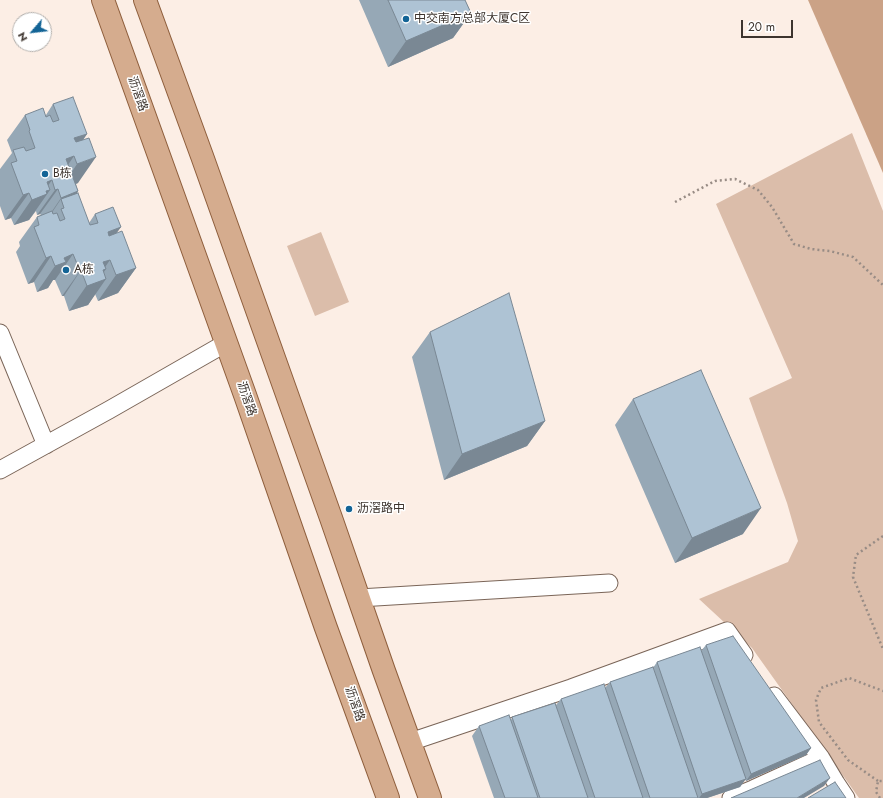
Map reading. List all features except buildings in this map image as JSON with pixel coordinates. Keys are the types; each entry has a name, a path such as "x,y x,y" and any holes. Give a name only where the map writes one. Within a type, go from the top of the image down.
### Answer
{"main road":[{"name":"沥滘路","path":"103,0 326,628 388,798"},
{"path":"145,0 202,156 430,798"}],"street":[{"path":"0,333 46,445"},
{"path":"0,470 226,343"},
{"path":"358,598 609,583"},
{"path":"410,742 571,688 727,631 821,758 846,798"},
{"path":"731,798 821,758"}],"path":[{"path":"675,202 715,181 735,179 758,190 772,207 794,244 811,249 830,251 853,257 883,285"},
{"path":"883,536 856,555 853,577 883,649"},
{"path":"883,691 849,678 821,688 816,700 819,722 848,760 878,781 883,781"},
{"path":"878,781 876,792 880,798"}],"shaded area":[{"path":"808,0 883,0 883,173"},
{"path":"852,133 883,211 883,798 859,798 752,648 699,599 788,562 798,541 787,503 749,398 792,378 716,204"},
{"path":"321,232 349,302 315,316 287,246"}],"place":[{"name":"中交南方总部大厦C区","path":"406,19"},
{"name":"B栋","path":"45,174"},
{"name":"A栋","path":"66,270"},
{"name":"沥滘路中","path":"349,509"}]}
